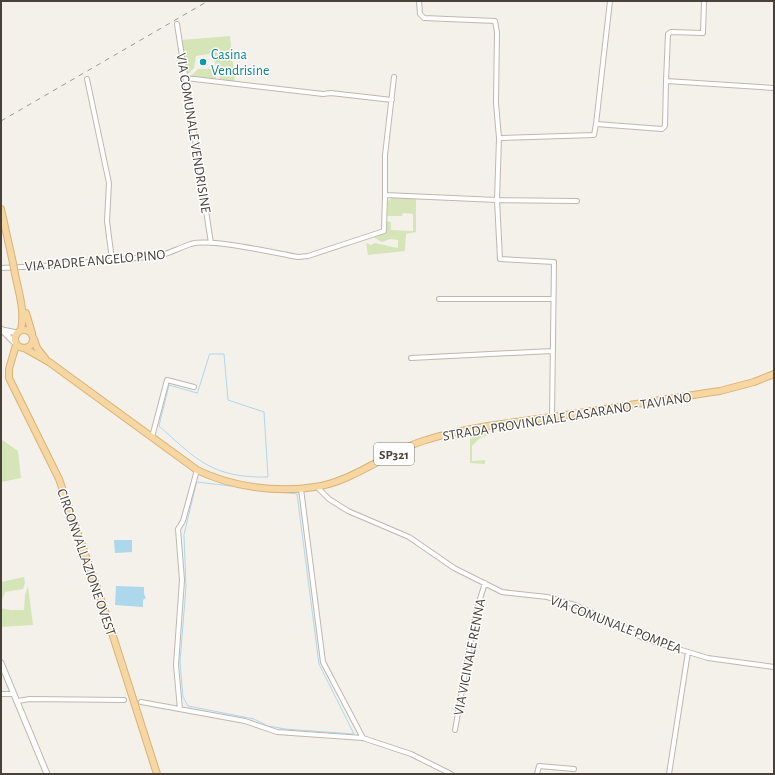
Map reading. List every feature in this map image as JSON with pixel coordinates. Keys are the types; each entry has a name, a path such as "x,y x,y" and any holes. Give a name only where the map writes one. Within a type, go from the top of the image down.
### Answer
{"main road":[{"path":"1,209 22,306 37,348 49,362"},
{"path":"22,306 23,319 19,331 15,336 19,346 30,346 33,336"},
{"path":"19,331 28,331 33,336"},
{"name":"CIRCONVALLAZIONE OVEST","path":"19,346 9,369 9,378 60,479 105,611 157,774"},
{"name":"STRADA PROVINCIALE CASARANO - TAVIANO","path":"19,346 49,362 197,470 220,481 234,484 301,489 317,487 341,479 425,440 499,424 720,391 754,382 774,374"}],"street":[{"path":"419,1 420,14 424,18 494,22 497,32 496,104 499,138 497,200 500,259 554,262 552,417"},
{"path":"499,138 594,136 610,1"},
{"path":"596,124 662,129 666,126 668,34 671,32 703,33 704,1"},
{"name":"VIA COMUNALE VENDRISINE","path":"177,24 211,243"},
{"path":"394,77 385,155 385,195 497,200 578,201"},
{"path":"87,78 109,183 107,221 112,260"},
{"path":"186,78 323,94 331,93 392,100"},
{"path":"666,81 774,88"},
{"name":"VIA PADRE ANGELO PINO","path":"1,268 159,256 171,253 191,244 211,243 298,257 308,256 384,231 385,195"},
{"path":"439,299 553,299"},
{"path":"1,330 19,331"},
{"path":"1,330 19,346"},
{"path":"411,358 552,351"},
{"path":"152,437 167,380 194,387"},
{"path":"180,709 176,665 182,580 178,529 183,521 197,470"},
{"name":"VIA COMUNALE POMPEA","path":"317,487 329,498 348,511 409,537 454,568 502,592 547,597 575,605 645,639 708,658 774,667"},
{"path":"301,489 323,662 363,738"},
{"name":"VIA VICINALE RENNA","path":"455,730 474,621 485,583"},
{"path":"669,774 688,652"},
{"path":"1,663 47,774"},
{"path":"1,694 13,694"},
{"path":"18,701 37,699 124,700"},
{"path":"141,702 246,721 277,732 363,738 411,754 452,774"},
{"path":"537,774 539,766 574,769"}],"green space":[{"path":"230,36 235,83 220,79 213,56 215,51 212,49 209,54 196,56 194,68 187,75 181,40"},
{"path":"198,69 213,69 216,78 214,80 190,77"},
{"path":"392,198 416,199 416,232 406,234 405,251 368,255 366,243 371,245 375,243 398,248 398,240 390,239 382,242 374,236 387,232 387,221 391,222 391,230 413,231 413,214 403,213 402,216 387,216 388,201"},
{"path":"488,429 490,431 488,435 480,438 472,446 472,461 485,460 485,464 470,463 470,432"},
{"path":"1,439 18,451 21,478 1,482"},
{"path":"24,577 25,583 23,589 5,592 1,603 1,582"},
{"path":"28,586 33,625 1,627 1,608 10,610 24,610 25,595"}],"water":[{"path":"114,540 132,540 132,552 115,553"},
{"path":"116,586 144,587 144,594 146,598 143,600 143,607 115,605"}],"waterway":[{"path":"210,354 224,354 228,400 264,412 268,477 249,477 220,471 196,458 159,426 169,385 197,393 210,354"},
{"path":"197,482 297,494 319,664 354,734 285,729 268,726 254,719 188,706 183,697 180,662 186,587 184,535 197,482"}],"railway":[{"path":"1,121 208,1"}],"place":[{"name":"Casina Vendrisine","path":"203,62"}]}
